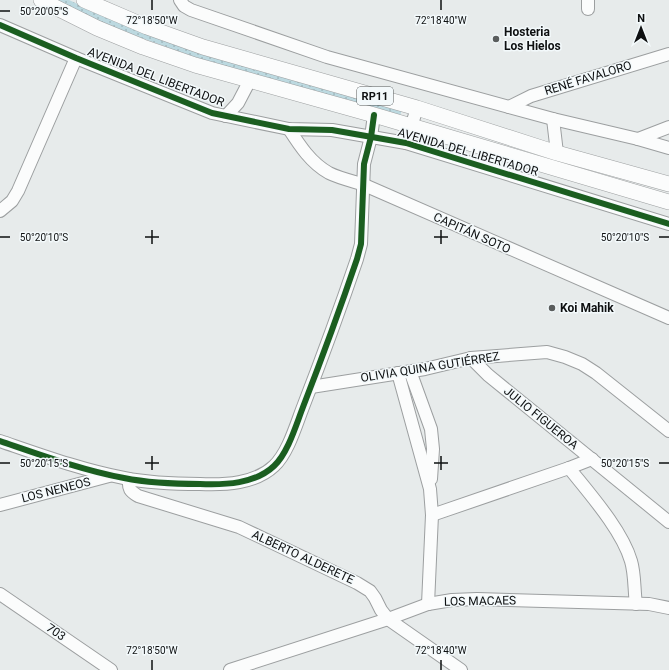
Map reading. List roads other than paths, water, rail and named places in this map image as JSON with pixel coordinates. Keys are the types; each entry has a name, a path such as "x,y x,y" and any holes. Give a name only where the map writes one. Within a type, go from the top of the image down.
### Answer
{"main road":[{"name":"AVENIDA DEL LIBERTADOR","path":"41,0 97,28 143,47 195,65 412,126 669,202"},
{"name":"AVENIDA DEL LIBERTADOR","path":"84,0 147,27 203,47 417,108 557,153 669,184"}],"street":[{"path":"180,0 184,6 190,10 327,56 553,119 638,139 669,148"},
{"name":"AVENIDA DEL LIBERTADOR","path":"0,25 76,58 212,113 289,129 332,130 406,143 669,224"},
{"name":"RENÉ FAVALORO","path":"510,107 531,96 669,54"},
{"path":"0,211 12,201 18,191 76,58"},
{"path":"226,116 238,103 250,80"},
{"path":"406,143 417,108"},
{"path":"0,441 57,460 112,475 129,479 168,484 229,484 263,475 275,466 284,453 311,387 357,260 361,244 362,184 364,164 371,137 374,116"},
{"path":"553,119 557,153"},
{"path":"638,139 669,127"},
{"name":"CAPITÁN SOTO","path":"289,129 303,150 314,162 330,173 362,184 669,318"},
{"name":"OLIVIA QUINA GUTIÉRREZ","path":"311,387 410,371 471,358 547,352 582,364 596,373 669,431"},
{"name":"JULIO FIGUEROA","path":"471,358 488,375 669,522"},
{"path":"410,371 431,429 433,449 430,489 432,515 428,604"},
{"path":"398,373 430,489"},
{"path":"432,515 592,459"},
{"path":"568,468 607,516 627,550 631,562 636,604"},
{"name":"LOS NENEOS","path":"0,505 112,475"},
{"name":"ALBERTO ALDERETE","path":"129,479 128,486 130,492 138,496 239,527 370,590 381,610 388,619 461,670"},
{"name":"703","path":"0,594 111,670"},
{"name":"LOS MACAES","path":"230,670 388,619 428,604 452,600 649,604 669,608"}],"place":[{"name":"Hosteria Los Hielos","path":"496,39"},
{"name":"Koi Mahik","path":"552,308"}]}
